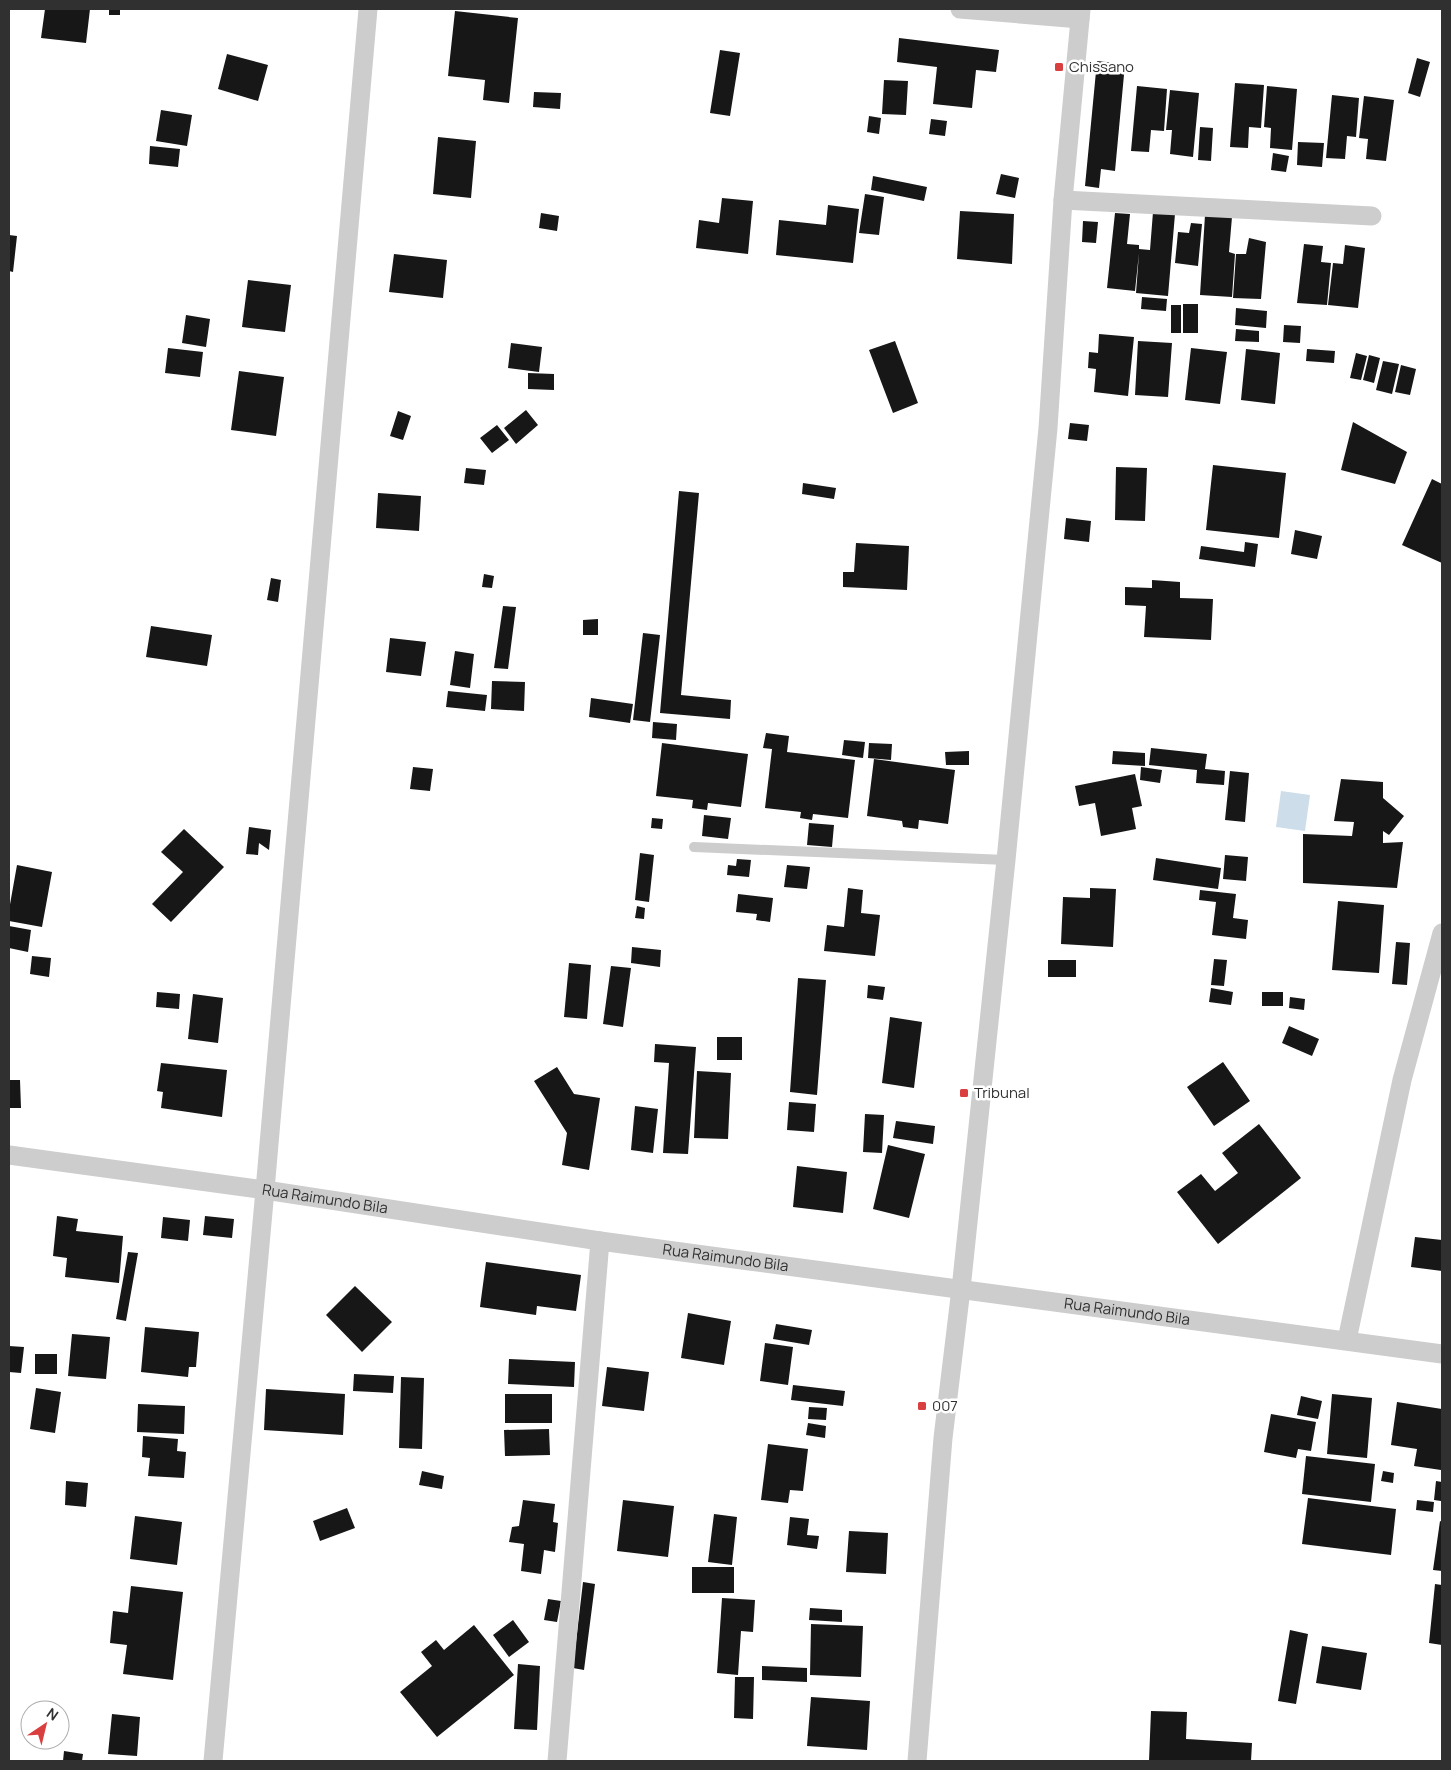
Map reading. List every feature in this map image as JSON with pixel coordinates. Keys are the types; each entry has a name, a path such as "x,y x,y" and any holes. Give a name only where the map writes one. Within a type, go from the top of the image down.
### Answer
{"street":[{"path":"213,1761 368,9"},
{"path":"917,1761 943,1438 961,1290 1006,860 1048,428 1063,200 1081,14 960,9"},
{"path":"1063,200 1372,216"},
{"path":"1347,1340 1402,1080 1442,933"},
{"name":"Rua Raimundo Bila","path":"9,1155 265,1190 600,1241 1442,1354"},
{"path":"557,1761 600,1241"}],"lane":[{"path":"694,847 1006,860"}],"water":[{"path":"1281,791 1310,795 1305,831 1276,827"}],"building":[{"path":"45,9 90,9 86,43 41,38"},
{"path":"109,9 120,9 120,15 109,15"},
{"path":"455,11 518,18 509,103 483,100 485,80 448,76"},
{"path":"899,38 999,50 996,72 976,70 972,108 933,104 937,67 897,62"},
{"path":"720,50 740,53 730,116 710,113"},
{"path":"227,54 268,65 258,101 218,89"},
{"path":"1417,58 1430,62 1420,97 1408,93"},
{"path":"1097,61 1125,64 1115,171 1101,169 1099,188 1085,186"},
{"path":"884,80 908,81 906,115 882,114"},
{"path":"1235,83 1264,85 1261,128 1249,127 1248,148 1230,147"},
{"path":"1137,86 1167,89 1164,131 1151,130 1149,152 1131,151"},
{"path":"1267,86 1297,89 1292,150 1270,148 1271,128 1264,127"},
{"path":"1170,90 1199,93 1193,157 1170,154 1172,130 1166,130"},
{"path":"534,92 561,93 560,109 533,107"},
{"path":"1332,95 1359,98 1356,137 1347,136 1345,159 1326,158"},
{"path":"1364,96 1394,100 1386,161 1366,159 1368,139 1359,138"},
{"path":"161,110 192,115 187,146 156,141"},
{"path":"869,116 881,118 879,134 867,132"},
{"path":"931,119 947,121 945,136 929,134"},
{"path":"1200,127 1213,128 1211,161 1198,160"},
{"path":"438,137 476,141 471,198 433,194"},
{"path":"1298,142 1324,143 1322,167 1297,165"},
{"path":"150,146 180,149 178,167 149,164"},
{"path":"1273,153 1289,156 1286,172 1271,170"},
{"path":"1001,174 1019,178 1015,198 996,194"},
{"path":"873,176 927,187 924,201 871,190"},
{"path":"865,194 884,197 879,235 859,233"},
{"path":"722,198 753,201 748,254 696,248 699,220 719,223"},
{"path":"828,205 859,209 853,263 776,255 779,220 826,225"},
{"path":"960,211 1014,214 1012,264 957,259"},
{"path":"1153,212 1175,214 1168,296 1136,293 1139,253 1135,291 1107,288 1115,213 1130,214 1127,244 1139,245 1139,249 1150,250"},
{"path":"541,213 559,216 557,231 539,228"},
{"path":"1205,215 1232,217 1229,252 1235,254 1232,297 1200,295"},
{"path":"1083,221 1098,222 1096,243 1082,242"},
{"path":"1191,223 1202,224 1198,266 1175,263 1178,232 1189,233"},
{"path":"9,235 17,236 13,272 9,271"},
{"path":"1249,238 1266,242 1261,299 1233,298 1236,254 1246,254"},
{"path":"1304,244 1323,246 1321,262 1331,263 1327,305 1297,303"},
{"path":"1345,245 1365,248 1358,308 1328,305 1333,263 1343,264"},
{"path":"394,254 447,260 443,298 389,292"},
{"path":"248,280 291,285 285,332 242,327"},
{"path":"1142,297 1167,299 1166,311 1141,309"},
{"path":"1183,304 1198,304 1198,333 1183,333"},
{"path":"1171,305 1181,305 1181,333 1171,333"},
{"path":"1236,308 1267,311 1266,328 1235,325"},
{"path":"186,315 210,319 206,347 182,343"},
{"path":"1284,325 1301,326 1300,343 1283,342"},
{"path":"1236,329 1259,331 1259,342 1235,341"},
{"path":"1099,334 1134,337 1128,396 1094,392 1096,369 1088,368 1089,352 1098,353"},
{"path":"895,341 918,403 893,413 869,350"},
{"path":"1138,341 1172,343 1168,397 1135,395"},
{"path":"511,343 542,347 539,372 508,368"},
{"path":"168,348 203,352 200,377 165,373"},
{"path":"1191,348 1227,352 1220,404 1185,400"},
{"path":"1246,349 1280,353 1275,404 1241,400"},
{"path":"1307,349 1335,351 1334,363 1306,361"},
{"path":"1356,353 1367,356 1361,380 1350,378"},
{"path":"1369,355 1380,358 1374,383 1363,380"},
{"path":"1383,361 1399,364 1392,394 1376,390"},
{"path":"1401,365 1416,369 1410,395 1395,392"},
{"path":"239,371 284,377 276,436 231,430"},
{"path":"528,373 554,374 554,390 528,389"},
{"path":"526,410 538,425 516,444 504,428"},
{"path":"398,411 411,416 403,440 390,436"},
{"path":"1353,422 1407,452 1395,484 1341,470"},
{"path":"1070,423 1089,425 1087,441 1068,439"},
{"path":"497,425 509,440 492,453 480,438"},
{"path":"1213,465 1286,473 1279,538 1206,530"},
{"path":"1116,467 1147,468 1145,521 1115,520"},
{"path":"466,468 486,470 484,485 464,483"},
{"path":"1432,479 1442,484 1442,563 1402,545"},
{"path":"803,483 836,488 834,499 802,494"},
{"path":"679,491 699,493 681,695 731,700 730,719 660,713"},
{"path":"378,493 421,496 419,531 376,528"},
{"path":"1066,518 1091,521 1089,542 1064,539"},
{"path":"1295,530 1322,536 1317,559 1291,554"},
{"path":"1245,542 1258,544 1255,567 1199,559 1201,546 1244,552"},
{"path":"856,543 909,546 907,590 843,587 843,572 854,572"},
{"path":"484,574 494,576 492,588 482,587"},
{"path":"271,578 281,580 278,602 267,600"},
{"path":"1152,580 1180,582 1180,598 1213,599 1211,640 1144,637 1146,606 1125,605 1125,587 1152,588"},
{"path":"503,606 516,607 508,669 494,668"},
{"path":"598,619 598,635 583,635 583,620"},
{"path":"151,626 212,635 207,666 146,657"},
{"path":"643,633 660,635 650,722 633,720"},
{"path":"390,638 426,642 421,676 386,672"},
{"path":"455,651 474,654 470,688 450,685"},
{"path":"492,681 525,682 524,711 491,709"},
{"path":"448,691 487,695 485,711 446,707"},
{"path":"591,698 633,704 630,723 589,717"},
{"path":"653,722 677,724 676,740 652,738"},
{"path":"766,733 789,736 787,752 855,760 848,818 813,814 812,820 800,818 801,812 765,808 772,749 763,748"},
{"path":"844,740 865,742 863,758 842,755"},
{"path":"662,743 748,754 741,807 708,803 707,810 692,808 693,800 656,796"},
{"path":"869,743 892,744 891,760 868,758"},
{"path":"1151,748 1207,754 1205,769 1225,771 1224,785 1196,783 1197,770 1149,765"},
{"path":"969,751 969,765 946,765 945,752"},
{"path":"1113,751 1145,753 1145,766 1112,764"},
{"path":"874,759 955,770 948,824 919,820 918,829 903,827 902,821 867,816"},
{"path":"413,767 433,769 430,791 410,789"},
{"path":"1141,767 1162,770 1160,783 1140,780"},
{"path":"1230,771 1249,773 1245,822 1225,820"},
{"path":"1135,774 1142,806 1132,808 1136,829 1101,836 1095,803 1079,806 1075,786"},
{"path":"1341,779 1383,782 1383,798 1404,816 1389,835 1383,831 1383,843 1403,842 1397,888 1303,883 1303,834 1352,836 1354,822 1334,821"},
{"path":"704,815 731,818 728,839 702,836"},
{"path":"652,818 663,819 662,829 651,828"},
{"path":"809,823 834,825 832,847 807,845"},
{"path":"249,827 271,830 269,850 259,843 258,855 246,854"},
{"path":"184,829 224,867 171,922 152,904 183,872 161,852"},
{"path":"640,853 654,855 649,902 635,900"},
{"path":"1225,855 1248,857 1246,881 1223,879"},
{"path":"1156,858 1221,868 1218,889 1153,880"},
{"path":"737,859 751,860 749,877 727,875 728,865 736,866"},
{"path":"17,865 52,872 42,927 9,921 9,910"},
{"path":"787,865 810,867 807,889 784,887"},
{"path":"848,888 863,890 861,913 880,915 875,956 824,951 827,925 844,927"},
{"path":"1090,888 1116,889 1113,947 1061,944 1063,897 1090,898"},
{"path":"1200,890 1236,894 1233,918 1248,920 1246,939 1212,935 1216,902 1199,900"},
{"path":"738,894 773,898 770,922 756,920 757,914 736,912"},
{"path":"1338,901 1384,905 1379,973 1332,970"},
{"path":"637,906 645,908 644,919 635,918"},
{"path":"9,926 31,930 28,952 9,948"},
{"path":"1396,942 1410,943 1407,985 1392,984"},
{"path":"632,947 661,950 660,967 631,963"},
{"path":"32,956 51,958 49,977 30,974"},
{"path":"1214,959 1227,960 1224,986 1211,985"},
{"path":"1048,960 1076,960 1076,977 1048,977"},
{"path":"569,963 591,965 587,1019 564,1017"},
{"path":"611,966 631,968 623,1027 603,1024"},
{"path":"798,978 826,980 817,1095 790,1092"},
{"path":"868,985 885,987 883,1000 867,998"},
{"path":"1211,988 1233,992 1231,1005 1209,1002"},
{"path":"157,992 180,994 179,1009 156,1007"},
{"path":"1262,992 1283,992 1283,1006 1262,1006"},
{"path":"193,994 223,998 218,1043 188,1039"},
{"path":"1290,997 1305,999 1304,1010 1289,1008"},
{"path":"890,1017 922,1022 914,1088 882,1083"},
{"path":"1289,1026 1319,1039 1312,1056 1282,1043"},
{"path":"717,1037 742,1037 742,1060 717,1060"},
{"path":"655,1044 696,1047 688,1154 663,1153 669,1063 654,1062"},
{"path":"1223,1062 1250,1101 1214,1126 1187,1087"},
{"path":"161,1063 227,1070 222,1117 161,1108 163,1092 157,1091"},
{"path":"557,1067 574,1094 600,1098 589,1170 562,1165 567,1133 534,1081"},
{"path":"697,1071 731,1073 728,1139 694,1138"},
{"path":"9,1080 20,1080 21,1108 9,1108"},
{"path":"789,1102 816,1104 814,1132 787,1130"},
{"path":"635,1106 658,1109 653,1153 631,1150"},
{"path":"865,1114 884,1115 882,1153 863,1152"},
{"path":"896,1121 935,1126 933,1144 893,1138"},
{"path":"1259,1124 1301,1178 1218,1244 1177,1192 1201,1174 1215,1191 1238,1173 1222,1153"},
{"path":"888,1145 925,1154 909,1218 873,1209"},
{"path":"797,1166 847,1172 843,1213 793,1207"},
{"path":"57,1216 78,1219 76,1231 123,1236 119,1283 65,1277 67,1258 53,1256"},
{"path":"205,1216 234,1219 232,1238 203,1235"},
{"path":"163,1217 190,1220 188,1241 161,1238"},
{"path":"1415,1237 1442,1240 1442,1271 1411,1267"},
{"path":"128,1252 138,1253 126,1321 116,1319"},
{"path":"486,1262 581,1275 576,1311 537,1306 536,1315 480,1307"},
{"path":"355,1286 392,1322 362,1352 326,1315"},
{"path":"688,1313 731,1321 724,1365 681,1358"},
{"path":"776,1324 812,1330 809,1345 773,1339"},
{"path":"145,1327 199,1332 196,1367 189,1367 188,1377 141,1372"},
{"path":"72,1334 110,1337 106,1379 68,1376"},
{"path":"765,1343 793,1347 788,1385 760,1381"},
{"path":"9,1346 24,1347 21,1373 9,1372"},
{"path":"35,1354 57,1354 57,1374 35,1374"},
{"path":"509,1359 575,1362 574,1387 508,1384"},
{"path":"607,1367 649,1372 644,1411 602,1406"},
{"path":"354,1374 394,1376 393,1393 353,1391"},
{"path":"401,1377 424,1378 422,1449 399,1448"},
{"path":"793,1385 845,1391 843,1406 791,1400"},
{"path":"36,1388 61,1392 55,1433 30,1429"},
{"path":"266,1389 345,1394 343,1435 264,1430"},
{"path":"505,1394 552,1394 552,1423 505,1423"},
{"path":"1332,1394 1372,1398 1367,1458 1327,1454"},
{"path":"1301,1396 1322,1401 1318,1419 1297,1415"},
{"path":"1397,1402 1442,1409 1441,1470 1414,1466 1417,1449 1391,1445"},
{"path":"138,1404 185,1406 184,1434 137,1432"},
{"path":"809,1407 827,1408 826,1420 808,1419"},
{"path":"1271,1414 1316,1422 1311,1451 1298,1449 1296,1458 1264,1452"},
{"path":"808,1423 826,1426 825,1438 806,1435"},
{"path":"549,1429 550,1455 505,1456 504,1430"},
{"path":"143,1436 178,1439 177,1451 186,1452 184,1478 148,1476 150,1458 142,1457"},
{"path":"768,1444 808,1449 803,1491 790,1490 788,1503 761,1500"},
{"path":"1306,1456 1375,1464 1371,1502 1302,1494"},
{"path":"422,1471 444,1476 442,1489 419,1485"},
{"path":"1383,1471 1394,1473 1393,1483 1381,1481"},
{"path":"66,1481 88,1483 86,1507 65,1505"},
{"path":"1436,1481 1442,1482 1441,1501 1434,1500"},
{"path":"1308,1498 1396,1509 1391,1555 1302,1544"},
{"path":"523,1500 555,1504 553,1522 558,1523 555,1552 544,1550 541,1574 521,1571 524,1544 509,1542 512,1527 519,1526"},
{"path":"623,1500 674,1506 668,1557 617,1551"},
{"path":"1417,1500 1434,1502 1433,1512 1416,1510"},
{"path":"347,1508 355,1528 320,1541 313,1521"},
{"path":"714,1514 737,1517 732,1565 708,1562"},
{"path":"135,1516 182,1522 177,1565 130,1559"},
{"path":"790,1517 809,1519 807,1535 819,1536 817,1549 787,1545"},
{"path":"1440,1521 1442,1522 1442,1571 1433,1570"},
{"path":"849,1531 888,1533 886,1574 846,1572"},
{"path":"692,1567 734,1567 734,1593 692,1593"},
{"path":"583,1582 595,1584 584,1670 573,1668"},
{"path":"1435,1584 1442,1585 1442,1645 1429,1643"},
{"path":"131,1586 183,1592 173,1680 123,1674 127,1645 110,1643 113,1611 128,1613"},
{"path":"722,1598 755,1600 753,1632 741,1631 738,1675 717,1673"},
{"path":"548,1599 561,1601 557,1622 544,1620"},
{"path":"810,1608 842,1610 842,1622 809,1620"},
{"path":"513,1620 529,1642 509,1657 493,1635"},
{"path":"811,1624 863,1626 861,1677 810,1675"},
{"path":"474,1625 514,1675 437,1737 400,1692 432,1666 421,1652 436,1640 444,1650"},
{"path":"1290,1630 1308,1634 1296,1704 1278,1701"},
{"path":"1322,1646 1367,1653 1361,1690 1316,1683"},
{"path":"518,1664 540,1666 537,1730 514,1729"},
{"path":"762,1666 807,1668 807,1682 762,1680"},
{"path":"735,1677 754,1677 753,1719 734,1718"},
{"path":"811,1697 870,1701 867,1750 807,1746"},
{"path":"1151,1711 1187,1712 1186,1739 1252,1743 1251,1761 1149,1761"},
{"path":"112,1714 140,1717 137,1756 108,1754"},
{"path":"64,1751 83,1754 82,1761 63,1761"}],"place":[{"name":"Chissano","path":"1059,67"},
{"name":"Tribunal","path":"964,1093"},
{"name":"007","path":"922,1406"}]}
